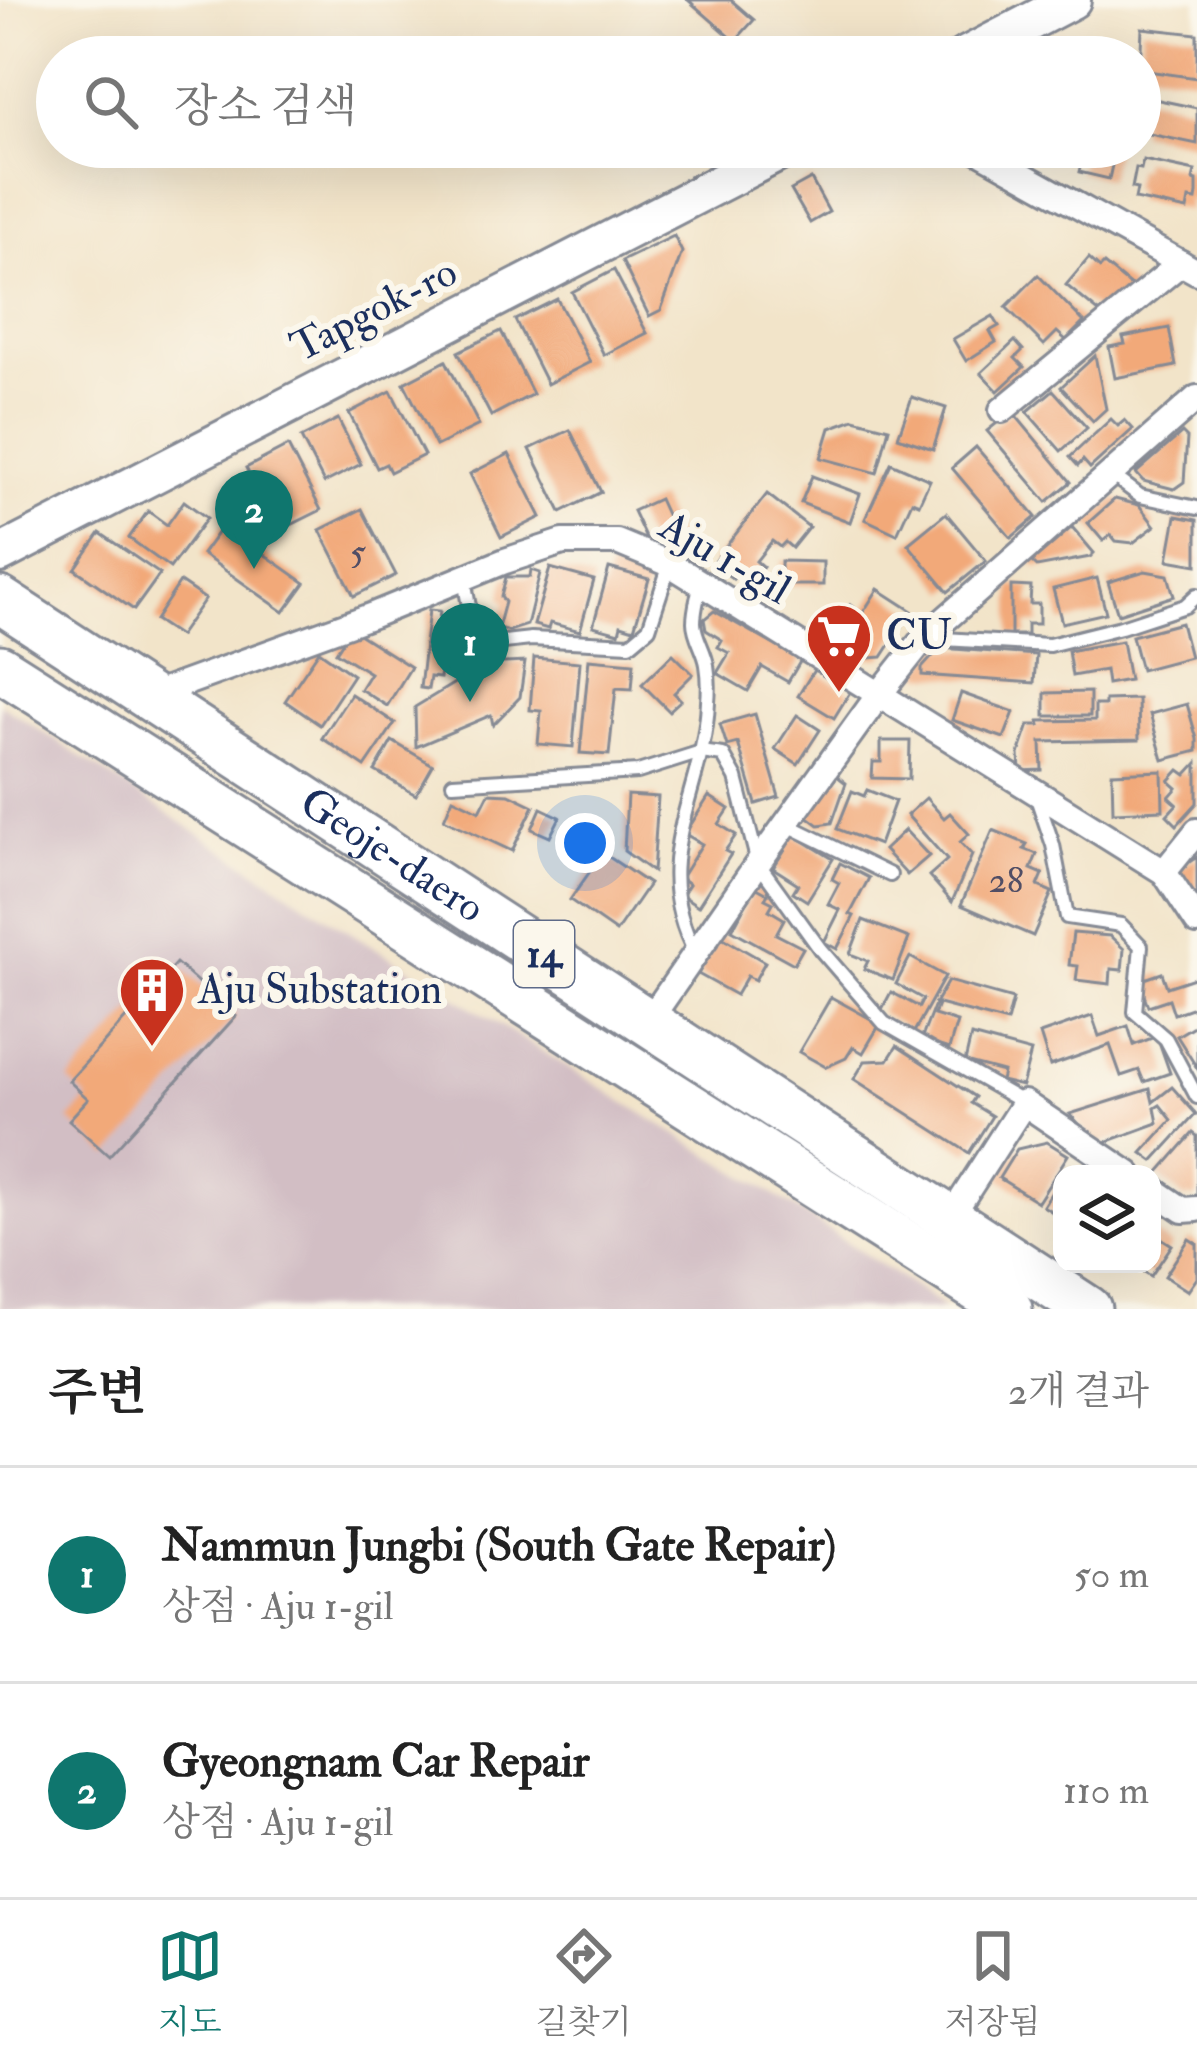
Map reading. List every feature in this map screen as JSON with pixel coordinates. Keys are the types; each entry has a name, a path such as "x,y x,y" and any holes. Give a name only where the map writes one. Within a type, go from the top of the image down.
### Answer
{"highway":[{"name":"Geoje-daero","path":"0,600 1088,1309"},
{"name":"Geoje-daero","path":"0,668 1009,1309"}],"street":[{"path":"1003,36 1072,0"},
{"name":"Tapgok-ro","path":"0,554 749,168"},
{"path":"1002,410 1189,267 1010,168"},
{"path":"648,1022 924,638 1197,398"},
{"name":"Aju 1-gil","path":"150,696 563,542 617,542 670,564 1164,872 1197,922"},
{"path":"1164,872 1197,831"},
{"path":"950,1218 1024,1103 1116,1165"},
{"path":"1161,1196 1183,1210 1197,1209"}],"lane":[{"path":"1112,475 1140,496 1197,508"},
{"path":"464,578 476,645 531,640 630,644 649,628 670,564"},
{"path":"696,954 682,927 674,886 680,825 701,752 708,705 707,665 693,625 700,584"},
{"path":"924,638 1049,645 1185,607 1197,595"},
{"path":"1185,607 1197,617"},
{"path":"453,783 638,772 701,752 723,755 736,778 758,863 820,949 884,1023 1024,1103"},
{"path":"1035,792 1053,845 1067,916 1121,925 1141,946 1135,1012 1166,1039 1197,1097"},
{"path":"786,824 890,875"}],"shaded area":[{"path":"0,704 337,924 792,1206 947,1309 0,1309"}],"building":[{"path":"688,0 731,0 754,20 740,36 729,36"},
{"path":"1142,28 1197,34 1197,78 1161,73 1161,36 1142,36"},
{"path":"1161,100 1197,108 1197,144 1161,136"},
{"path":"1161,164 1195,171 1196,200 1189,199 1187,210 1135,199 1136,168 1161,168"},
{"path":"1080,168 1111,168 1109,179 1079,172"},
{"path":"811,179 829,212 810,223 791,190"},
{"path":"674,236 682,252 661,310 649,316 622,261"},
{"path":"1089,258 1132,287 1106,318 1066,285"},
{"path":"614,270 647,333 604,355 572,292"},
{"path":"1038,275 1084,322 1066,340 1057,332 1044,345 1006,307"},
{"path":"557,299 590,362 547,384 515,320"},
{"path":"993,316 999,326 990,331 996,342 966,361 953,339"},
{"path":"1169,328 1176,366 1115,378 1109,347 1125,344 1123,337"},
{"path":"501,331 533,394 491,416 458,352"},
{"path":"1015,341 1023,350 1015,358 1024,367 998,391 981,373"},
{"path":"1095,356 1106,409 1093,421 1061,387"},
{"path":"446,361 479,425 436,446 404,383"},
{"path":"1053,390 1087,428 1061,451 1027,412"},
{"path":"391,391 424,455 390,472 386,464 377,468 349,413"},
{"path":"912,397 946,408 933,449 898,437"},
{"path":"1012,411 1071,482 1047,502 987,431"},
{"path":"338,419 361,464 324,483 301,438"},
{"path":"854,419 889,428 877,473 821,458 830,428"},
{"path":"1111,419 1118,426 1125,420 1133,429 1090,468 1083,460 1078,466 1070,457"},
{"path":"570,430 601,492 561,512 530,449"},
{"path":"1182,433 1187,438 1184,482 1174,489 1143,481 1136,473"},
{"path":"288,446 321,510 279,531 246,468"},
{"path":"976,447 1036,517 1011,538 952,468"},
{"path":"509,454 541,517 501,537 470,474"},
{"path":"891,463 930,480 919,504 912,501 897,534 865,519"},
{"path":"812,476 860,494 850,522 801,503"},
{"path":"767,494 809,527 792,548 772,541 756,561 763,567 752,581 739,571 733,579 713,563"},
{"path":"659,499 679,543 662,551 655,537 647,541 633,511"},
{"path":"1115,499 1139,505 1155,526 1133,543 1116,541 1111,535 1103,541 1088,523"},
{"path":"184,501 207,518 170,568 129,538 148,511 167,525"},
{"path":"362,509 396,575 354,596 320,530"},
{"path":"946,513 986,561 948,592 908,544"},
{"path":"1176,516 1197,520 1197,565 1168,560"},
{"path":"223,525 305,583 284,612 202,554"},
{"path":"1072,527 1094,553 1090,557 1037,567 1032,562"},
{"path":"100,533 160,574 134,610 75,569"},
{"path":"781,561 823,562 823,585 781,585"},
{"path":"550,568 594,580 580,631 550,623 548,629 534,625"},
{"path":"609,568 649,579 634,629 621,625 619,633 593,626"},
{"path":"531,570 540,573 527,625 509,631 498,628 506,577 530,577"},
{"path":"1145,571 1168,575 1174,596 1118,614 1108,582"},
{"path":"1097,578 1106,613 1062,623 1053,589"},
{"path":"180,582 205,599 179,636 155,620"},
{"path":"1011,586 1031,587 1030,604 1039,604 1039,624 1027,624 1027,635 1011,635"},
{"path":"878,589 912,611 882,657 869,658 831,634 850,605 862,614"},
{"path":"429,610 440,611 438,627 446,628 444,643 449,644 440,678 430,677 428,689 420,688"},
{"path":"714,611 801,660 788,682 762,667 748,691 717,673 729,653 718,647 722,640 706,630 704,619"},
{"path":"1181,623 1190,657 1141,670 1132,636"},
{"path":"351,629 411,667 387,706 360,689 370,673 336,652"},
{"path":"1122,641 1129,680 1107,684 1105,670 1072,676 1068,651"},
{"path":"940,648 1036,655 1034,683 922,675 922,668"},
{"path":"319,651 353,675 320,725 285,701"},
{"path":"673,654 693,674 674,693 681,700 669,711 642,684"},
{"path":"534,658 580,662 573,747 538,744 541,711 530,710"},
{"path":"589,659 634,663 632,689 616,688 609,755 580,753"},
{"path":"525,662 520,697 493,725 491,715 416,747 415,707 486,664"},
{"path":"814,670 850,692 834,718 798,696"},
{"path":"1090,692 1090,716 1045,716 1045,693"},
{"path":"961,693 1014,712 1004,738 952,720"},
{"path":"351,694 395,723 365,767 322,738"},
{"path":"1138,699 1139,740 1041,742 1042,770 1020,771 1019,754 1029,725 1095,720 1095,705 1105,705 1105,700"},
{"path":"1187,704 1197,751 1163,760 1150,714"},
{"path":"755,714 779,797 756,804 738,743 727,746 720,724"},
{"path":"797,715 820,730 798,764 775,749"},
{"path":"392,741 433,765 416,795 375,771"},
{"path":"881,741 910,741 909,779 872,778 873,762 881,762"},
{"path":"1197,763 1197,803 1177,825 1167,815 1177,804 1169,797 1177,788 1169,781 1179,770 1186,775"},
{"path":"1162,771 1163,810 1113,812 1112,773"},
{"path":"837,776 846,783 832,823 819,825 807,816"},
{"path":"867,790 895,801 879,845 837,829 852,791 864,796"},
{"path":"489,793 509,794 534,806 512,851 444,819 453,798 480,811"},
{"path":"627,795 658,797 653,872 624,851"},
{"path":"709,796 729,809 719,824 736,835 725,851 731,854 698,906 682,895 689,884 681,878 702,844 685,834"},
{"path":"926,798 944,818 950,813 969,834 960,842 972,855 952,902 929,876 947,860 907,815"},
{"path":"541,808 560,817 550,837 532,829"},
{"path":"905,830 929,856 907,875 884,850"},
{"path":"993,830 1027,844 1024,849 1037,854 1031,869 1043,874 1038,886 1052,892 1033,936 961,905"},
{"path":"794,835 833,859 807,901 793,892 798,884 773,868"},
{"path":"603,853 649,884 616,932 570,900"},
{"path":"1197,857 1197,906 1174,872"},
{"path":"840,863 869,878 837,949 824,942 840,910 828,904 839,883 832,879"},
{"path":"755,887 768,894 765,899 773,903 769,910 784,919 776,934 803,948 794,964 732,930"},
{"path":"863,920 909,938 893,980 864,969 868,961 850,954"},
{"path":"1073,933 1110,936 1124,949 1122,970 1111,969 1110,984 1076,980 1078,966 1069,965"},
{"path":"720,936 765,962 755,980 747,976 736,995 698,974"},
{"path":"910,957 945,976 914,1032 880,1013 891,992 919,1007 923,999 896,984"},
{"name":"Aju Substation","path":"176,963 236,1016 109,1156 69,1120 88,1099 69,1081"},
{"path":"1162,973 1167,987 1197,977 1197,1006 1174,1014 1169,999 1148,1006 1139,981"},
{"path":"948,981 1013,999 1007,1022 935,1003"},
{"path":"831,997 880,1024 863,1053 853,1047 846,1058 826,1067 799,1052"},
{"path":"935,1004 934,1015 957,1022 949,1049 921,1040"},
{"path":"1092,1016 1099,1036 1128,1026 1134,1045 1157,1036 1170,1073 1144,1082 1139,1070 1121,1076 1110,1045 1050,1066 1040,1034"},
{"path":"1197,1024 1197,1068 1177,1036"},
{"path":"971,1036 1031,1052 1022,1086 1001,1081 1003,1072 965,1062"},
{"path":"897,1046 975,1097 971,1103 992,1116 969,1153 854,1079 865,1061 888,1060"},
{"path":"1172,1087 1196,1114 1153,1161 1142,1153 1172,1120 1160,1105 1155,1108 1158,1123 1098,1145 1070,1114 1150,1089 1153,1102"},
{"path":"1193,1133 1197,1136 1194,1200 1189,1196 1186,1200 1161,1178 1161,1169"},
{"path":"1047,1142 1068,1155 1062,1165 1053,1165 1053,1178 1038,1202 999,1178 1017,1149"},
{"path":"1053,1190 1053,1212 1043,1206"},
{"path":"1161,1238 1172,1245 1161,1261"},
{"path":"1189,1239 1197,1244 1197,1278 1188,1291 1165,1276"}],"place":[{"name":"Gyeongnam Car Repair","path":"254,569"},
{"name":"CU","path":"839,695"},
{"name":"Nammun Jungbi (South Gate Repair)","path":"470,702"},
{"name":"Aju Substation","path":"152,1049"}]}
